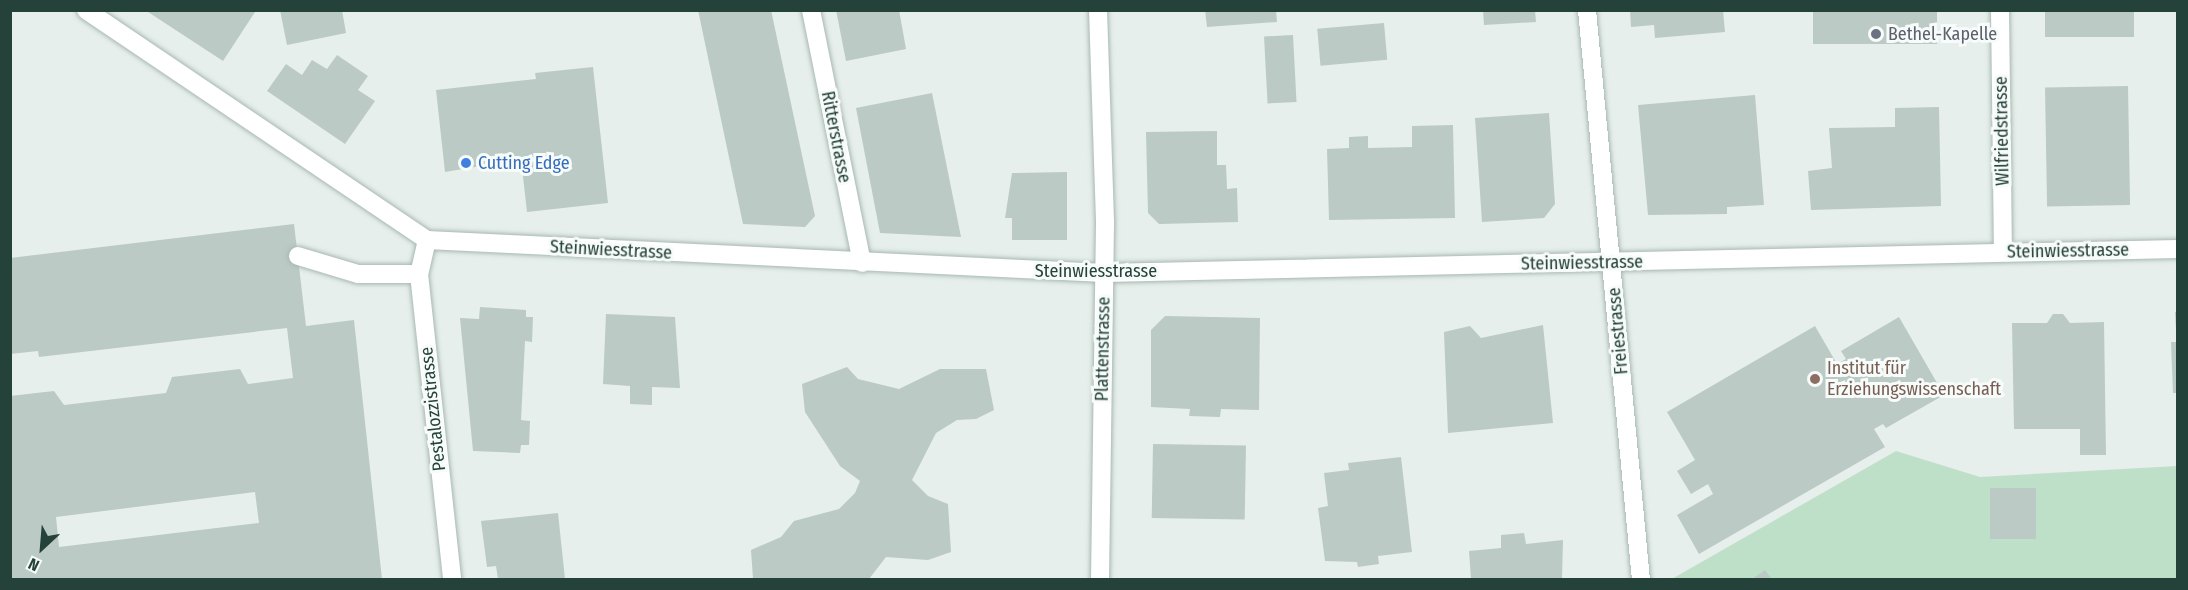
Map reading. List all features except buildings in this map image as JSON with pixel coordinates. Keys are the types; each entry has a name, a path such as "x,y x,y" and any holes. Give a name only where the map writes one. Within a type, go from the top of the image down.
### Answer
{"street":[{"path":"86,10 427,240"},
{"name":"Ritterstrasse","path":"811,10 862,263"},
{"name":"Plattenstrasse","path":"1098,10 1104,273 1100,579"},
{"name":"Freiestrasse","path":"1587,10 1641,579"},
{"name":"Wilfriedstrasse","path":"2000,10 2003,252"},
{"name":"Steinwiesstrasse","path":"427,240 1104,273 2178,249"},
{"name":"Pestalozzistrasse","path":"427,240 419,274 452,579"},
{"path":"298,256 358,274 419,274"}],"green space":[{"path":"1896,451 1980,477 2177,466 2177,579 1670,580"}],"place":[{"name":"Bethel-Kapelle","path":"1876,34"},
{"name":"Cutting Edge","path":"466,163"},
{"name":"Institut für Erziehungswissenschaft","path":"1815,379"}]}
